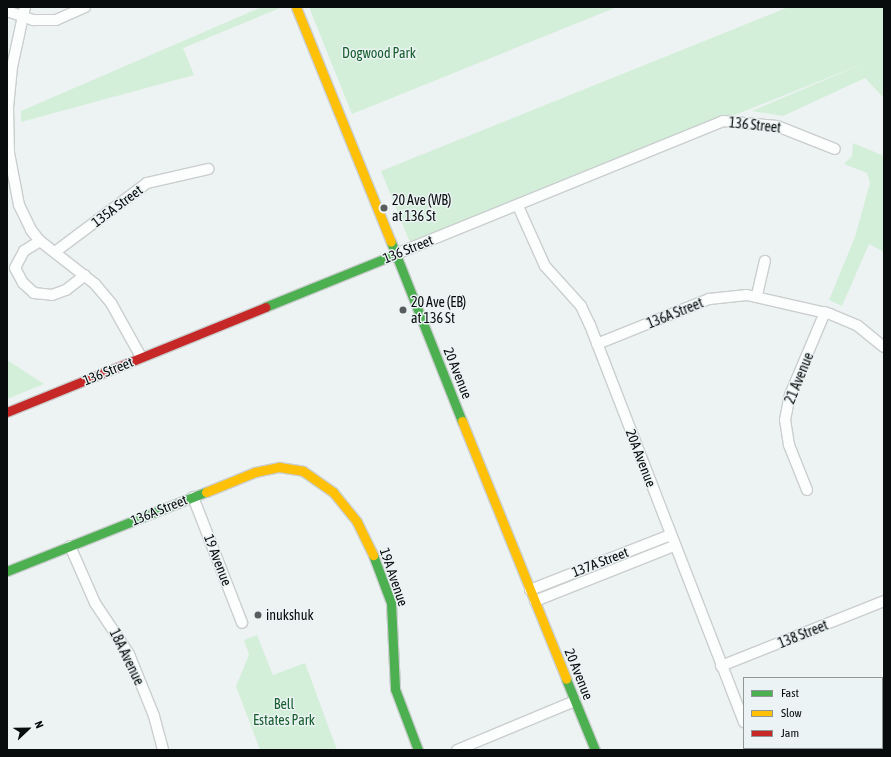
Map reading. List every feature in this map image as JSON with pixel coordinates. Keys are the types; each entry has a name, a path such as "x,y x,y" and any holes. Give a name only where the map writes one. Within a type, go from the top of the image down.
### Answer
{"street":[{"path":"7,11 24,12 56,20 85,7"},
{"name":"20 Avenue","path":"296,7 595,750"},
{"path":"24,12 9,84 9,153 18,205 31,230 40,241 85,275 111,303 141,357"},
{"name":"136 Street","path":"7,412 518,206 723,121 777,126 835,149"},
{"name":"135A Street","path":"55,252 147,183 208,169"},
{"name":"20A Avenue","path":"518,206 538,254 581,306 743,720"},
{"path":"40,241 24,251 15,268 23,283 34,293 52,295 66,290 85,275"},
{"path":"757,295 765,261"},
{"name":"136A Street","path":"597,344 709,299 757,295 824,312 858,326 884,347"},
{"name":"21 Avenue","path":"807,490 790,445 786,414 824,312"},
{"name":"136A Street","path":"7,571 267,469 291,468 314,476"},
{"name":"19A Avenue","path":"314,476 333,492 357,522 386,588 393,618 395,690 418,750"},
{"name":"19 Avenue","path":"193,497 242,623"},
{"name":"137A Street","path":"530,590 670,535"},
{"name":"18A Avenue","path":"70,546 95,603 129,654 154,716 163,750"},
{"name":"137A Street","path":"535,601 674,546"},
{"path":"612,558 616,568"},
{"name":"138 Street","path":"721,666 884,601"},
{"path":"457,750 575,701"}],"green space":[{"path":"262,7 280,8 183,48 194,75 21,122 21,111"},
{"name":"Dogwood Park","path":"309,7 617,7 352,114"},
{"path":"789,7 884,7 884,98 865,78 783,116 752,111 867,62 411,245 381,171"},
{"path":"853,143 884,156 884,252 869,244 842,306 829,300 855,237 870,183 867,173 844,164 852,156"},
{"path":"7,360 44,384 7,399"},
{"name":"Bell Estates Park","path":"257,635 273,675 305,663 337,750 260,750 236,686 249,655 244,640"}],"traffic: fast":[{"path":"391,242 462,421"},
{"path":"265,307 396,254"},
{"path":"7,571 206,492"},
{"path":"373,555 391,603 395,689 418,750"},
{"path":"566,679 595,750"}],"traffic: slow":[{"path":"296,7 391,242"},
{"path":"462,421 566,679"},
{"path":"206,492 255,472 279,467 303,471 333,492 357,522 373,555"}],"traffic: jam":[{"path":"7,412 265,307"}],"place":[{"name":"20 Ave (WB) at 136 St","path":"384,208"},
{"name":"20 Ave (EB) at 136 St","path":"403,310"},
{"name":"inukshuk","path":"258,615"}]}
